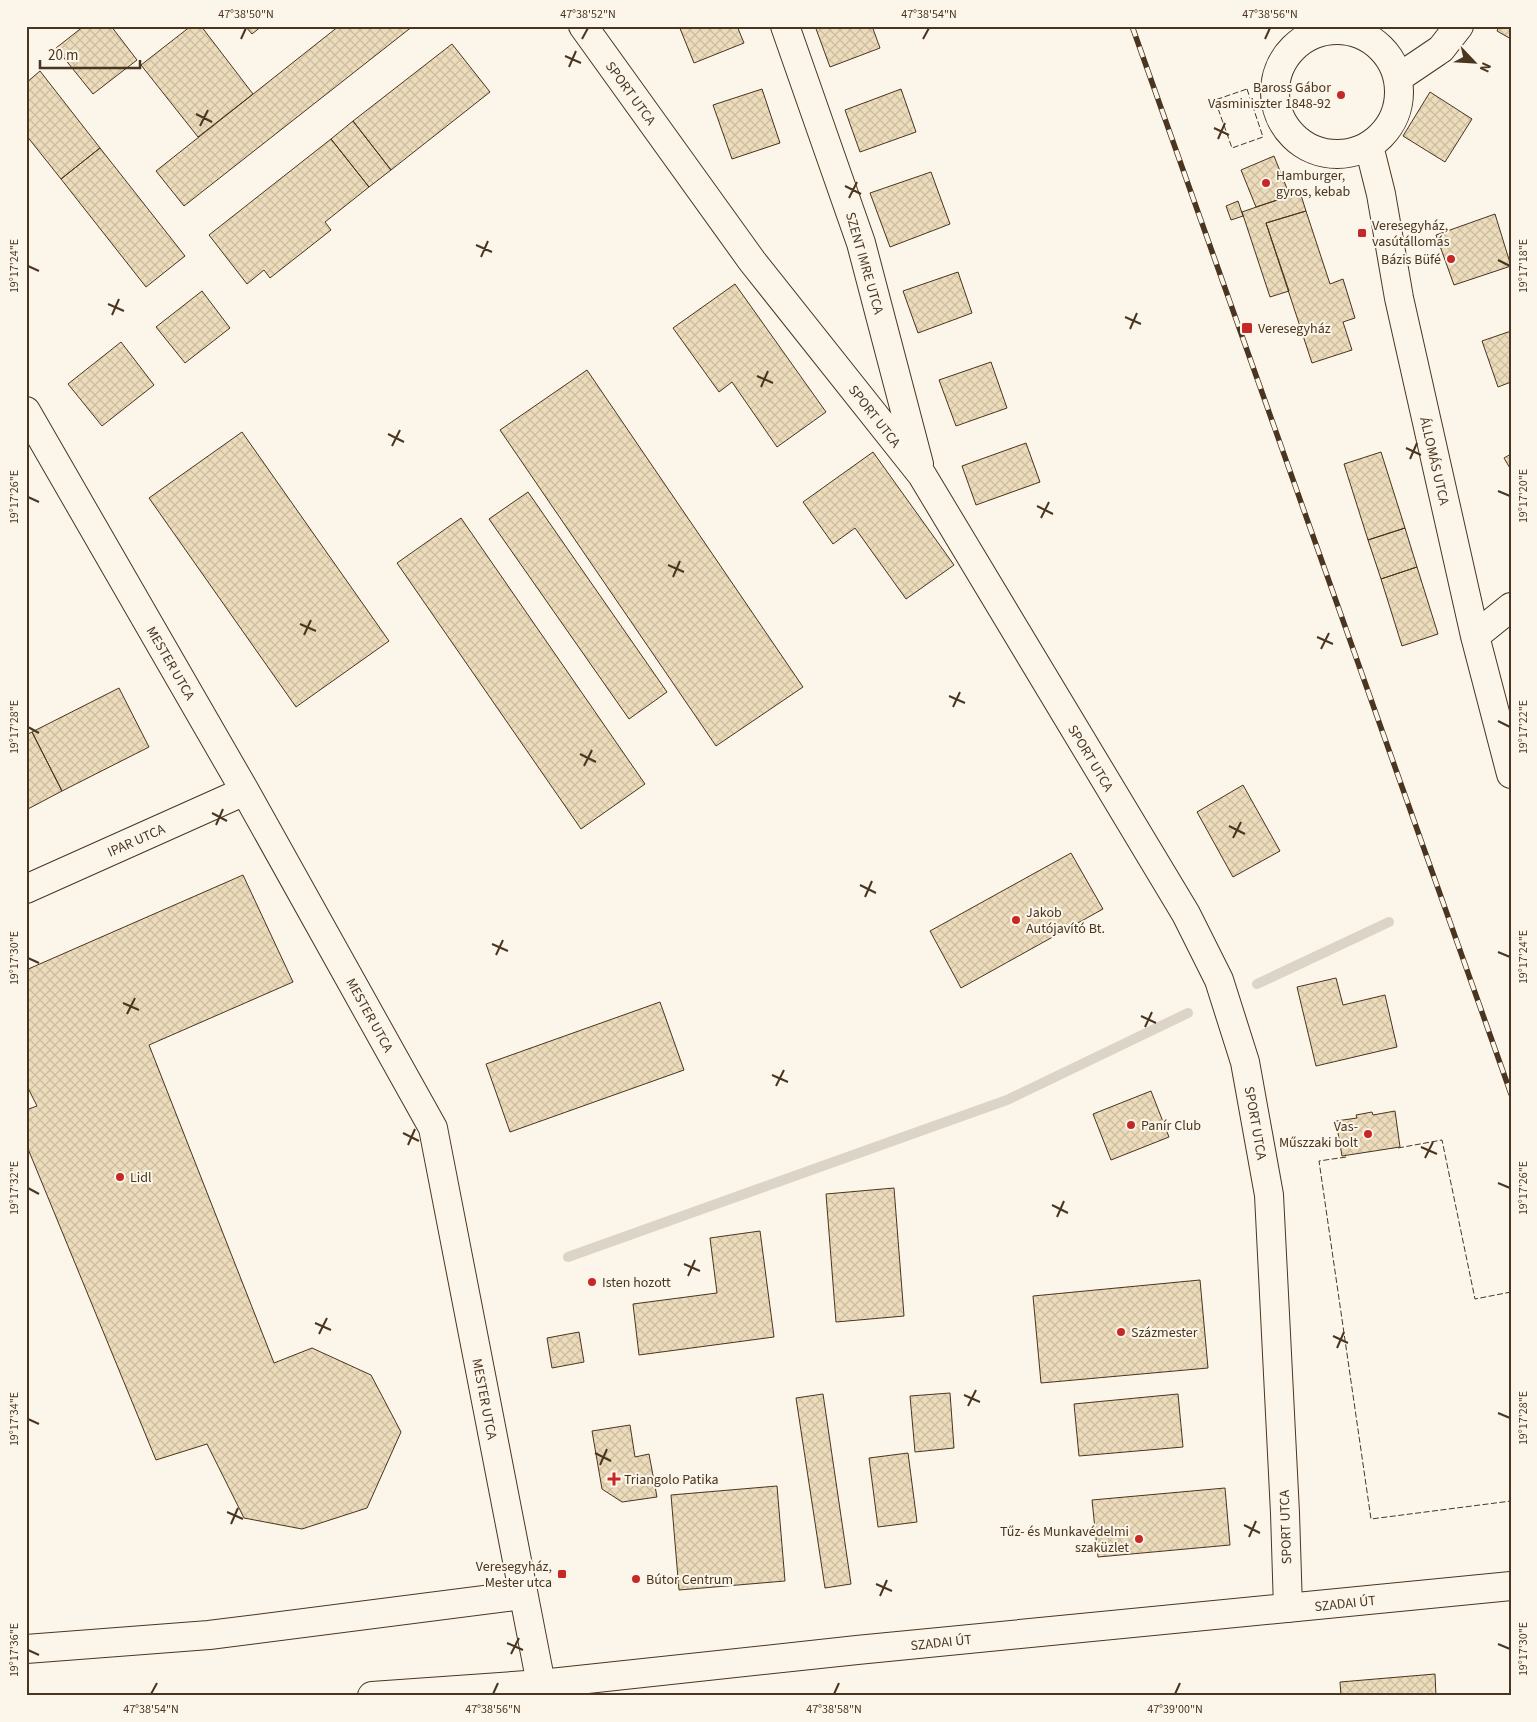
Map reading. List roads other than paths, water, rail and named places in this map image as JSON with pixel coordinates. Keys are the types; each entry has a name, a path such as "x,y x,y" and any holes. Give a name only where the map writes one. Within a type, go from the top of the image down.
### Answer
{"street":[{"name":"SPORT UTCA","path":"583,26 752,260 922,475 1186,914 1219,980 1245,1062 1269,1195 1286,1530 1288,1608"},
{"name":"SZENT IMRE UTCA","path":"785,26 861,242 922,475"},
{"path":"1398,78 1441,49 1459,26"},
{"path":"1325,28 1362,34 1378,45 1391,60 1398,78 1400,98 1394,116 1384,133 1369,146 1350,154 1328,154 1307,147 1291,134 1279,115 1275,94 1278,73 1288,54 1298,44 1325,28"},
{"name":"ÁLLOMÁS UTCA","path":"1369,146 1381,194 1399,298 1475,636 1511,774"},
{"name":"MESTER UTCA","path":"26,411 245,791 433,1128 541,1684"},
{"path":"1475,636 1511,607"},
{"name":"IPAR UTCA","path":"26,890 245,791"},
{"name":"SZADAI ÚT","path":"372,1696 466,1693 857,1650 1511,1586"},
{"path":"26,1649 209,1635 523,1595"}],"waterway":[{"path":"1257,984 1389,922"},
{"path":"568,1257 1007,1100 1188,1013"}],"railway":[{"path":"1132,26 1511,1094"}],"place":[{"name":"Baross Gábor Vasminiszter 1848-92","path":"1341,95"},
{"name":"Hamburger, gyros, kebab","path":"1266,183"},
{"name":"Veresegyház, vasútállomás","path":"1362,233"},
{"name":"Bázis Büfé","path":"1451,259"},
{"name":"Veresegyház","path":"1247,328"},
{"name":"Jakob Autójavító Bt.","path":"1016,920"},
{"name":"Panír Club","path":"1131,1125"},
{"name":"Vas- Műszzaki bolt","path":"1368,1134"},
{"name":"Lidl","path":"120,1177"},
{"name":"Isten hozott","path":"592,1282"},
{"name":"Százmester","path":"1121,1332"},
{"name":"Triangolo Patika","path":"614,1479"},
{"name":"Tűz- és Munkavédelmi szaküzlet","path":"1139,1539"},
{"name":"Veresegyház, Mester utca","path":"562,1574"},
{"name":"Bútor Centrum","path":"636,1579"}]}
